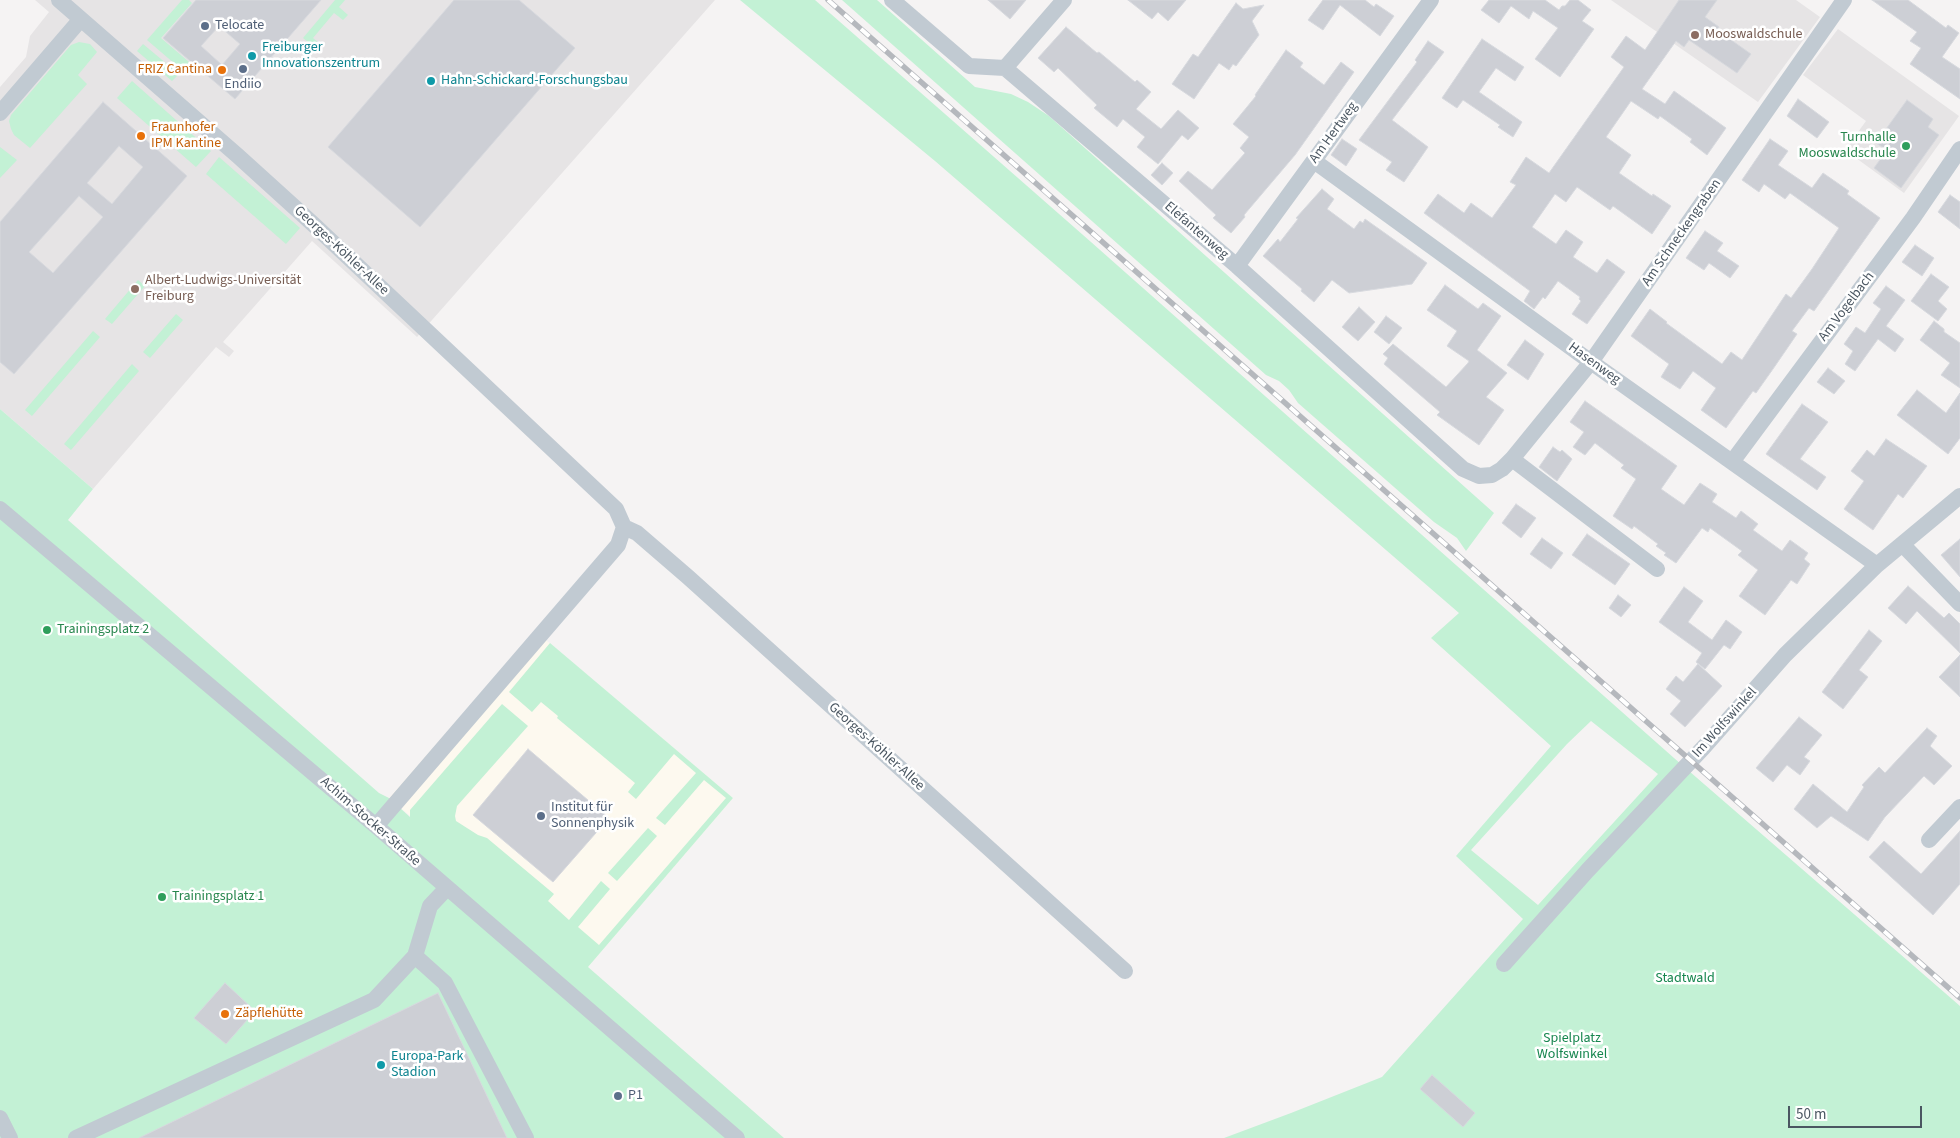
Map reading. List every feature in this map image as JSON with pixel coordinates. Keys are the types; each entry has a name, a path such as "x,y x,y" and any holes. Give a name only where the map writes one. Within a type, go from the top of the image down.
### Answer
{"street":[{"name":"Georges-Köhler-Allee","path":"59,0 314,224 616,509 624,527 638,533 688,577 1125,971"},
{"path":"892,0 969,66 1005,68 1064,0"},
{"name":"Am Hertweg","path":"1237,266 1431,0"},
{"name":"Am Schneckengraben","path":"1492,474 1502,469 1512,459 1591,362 1844,0"},
{"path":"0,113 81,19"},
{"name":"Elefantenweg","path":"1005,68 1237,266 1463,469 1480,476 1492,474"},
{"name":"Am Vogelbach","path":"1732,462 1913,218 1960,149"},
{"name":"Hasenweg","path":"1314,160 1591,362 1877,565"},
{"path":"1512,459 1656,569"},
{"name":"Im Wolfswinkel","path":"1504,964 1785,655 1877,565 1960,496"},
{"name":"Achim-Stocker-Straße","path":"0,509 376,826 446,889 737,1138"},
{"path":"376,826 618,545 624,527"},
{"path":"1902,544 1960,604"},
{"path":"1929,840 1960,807"},
{"path":"76,1138 374,1000 415,956 430,906 446,889"},
{"path":"415,956 445,983 526,1138"},
{"path":"0,1118 10,1138"}],"shaded area":[{"name":"Albert-Ludwigs-Universität Freiburg","path":"35,0 715,0 417,337 312,241 223,342 234,351 229,357 216,347 93,489 0,409 0,87 26,57 30,36 49,12"},
{"path":"1611,0 1796,0 1820,17 1758,102"},
{"path":"1838,29 1959,116 1904,193 1845,150 1866,121 1803,75"},
{"path":"535,631 733,798 588,967 389,798"}],"green space":[{"path":"182,0 189,0 192,3 161,38 189,62 182,70 147,40"},
{"path":"335,0 345,0 339,7 348,15 343,20 334,13 313,38 322,46 318,50 303,38"},
{"name":"Stadtwald","path":"740,0 815,0 1674,758 1960,1006 1960,1138 1224,1138 1382,1077 1523,919 1456,856 1551,746 1431,638 1459,613 935,161","holes":["1591,721 1658,774 1538,905 1471,850 1567,744"]},
{"path":"842,0 877,0 975,87 1011,94 1028,102 1049,116 1494,513 1466,551 1457,538 1434,522 1298,403 1289,390 1279,381 1266,375"},
{"path":"79,42 90,44 97,52 78,75 87,84 30,148 14,135 9,121 11,115 71,45"},
{"path":"143,44 179,74 172,81 137,51"},
{"path":"132,81 211,151 196,167 117,98"},
{"path":"0,147 17,160 0,178"},
{"path":"219,157 300,228 286,244 206,174"},
{"path":"138,280 145,286 112,324 105,319"},
{"path":"176,314 183,320 150,358 143,352"},
{"path":"93,331 100,337 32,416 25,410"},
{"path":"132,364 139,371 71,450 64,444"},
{"path":"0,409 93,489 68,520 379,793 389,798 410,817 410,810 502,704 528,726 457,806 456,821 478,835 487,838 554,894 548,901 569,920 601,881 610,889 578,927 599,945 726,798 704,780 665,825 656,818 696,773 674,754 636,799 628,792 635,783 557,718 558,716 541,702 532,712 509,692 550,643 733,798 588,967 784,1138 0,1138"},
{"path":"648,828 657,836 617,881 608,873"}],"building":[{"name":"Freiburger Innovationszentrum","path":"196,0 321,0 235,99 163,38","holes":["219,26 240,44 222,65 201,46"]},
{"name":"Hahn-Schickard-Forschungsbau","path":"454,0 519,0 575,48 420,227 328,147"},
{"path":"988,0 1026,0 1010,19"},
{"path":"1128,0 1186,0 1168,21 1158,12 1152,19"},
{"path":"1323,0 1365,0 1374,7 1376,4 1394,16 1380,36 1340,5 1323,30 1308,20"},
{"path":"1489,0 1545,0 1559,10 1570,0 1578,0 1591,10 1582,21 1594,29 1560,77 1535,59 1558,28 1533,11 1529,19 1511,6 1499,23 1481,10"},
{"path":"1679,0 1717,0 1705,17 1719,27 1717,30 1751,54 1737,73 1689,40 1684,47 1676,41 1642,89 1665,104 1674,91 1726,128 1707,155 1690,142 1692,139 1660,116 1658,119 1631,101 1606,137 1631,155 1619,173 1652,196 1653,194 1671,206 1652,234 1613,206 1610,210 1577,187 1566,202 1555,194 1532,227 1556,244 1566,230 1583,242 1573,257 1597,273 1607,259 1625,272 1587,324 1572,314 1581,301 1580,297 1558,281 1545,299 1543,297 1534,309 1524,301 1530,291 1424,213 1438,194 1464,213 1471,203 1492,218 1516,185 1510,182 1526,157 1549,173 1624,67 1611,57 1626,36 1645,50"},
{"path":"1872,0 1908,0 1946,28 1948,25 1959,33 1942,57 1960,69 1960,99 1910,64 1921,48 1910,41 1917,32"},
{"path":"1236,3 1243,9 1264,5 1252,21 1259,35 1236,66 1233,64 1229,70 1219,63 1194,99 1172,84 1193,54 1198,57"},
{"path":"1066,27 1097,53 1099,52 1135,82 1137,80 1151,92 1136,109 1161,129 1178,110 1199,128 1188,140 1182,135 1158,164 1137,147 1145,137 1123,119 1117,127 1094,108 1097,105 1058,68 1054,72 1038,58"},
{"path":"1482,39 1524,67 1515,81 1496,68 1479,92 1522,122 1513,137 1498,127 1500,125 1463,100 1457,108 1442,98"},
{"path":"1428,41 1444,52 1392,120 1428,147 1404,182 1386,170 1392,162 1359,140 1417,62 1415,60"},
{"path":"1286,50 1303,63 1300,67 1324,85 1341,62 1354,72 1295,155 1231,233 1213,218 1216,215 1179,181 1188,171 1212,190 1245,153 1240,148 1249,137 1233,124 1256,96"},
{"path":"1798,99 1829,122 1817,138 1787,116"},
{"name":"Turnhalle Mooswaldschule","path":"1907,100 1933,119 1928,127 1939,135 1901,188 1874,168 1887,150 1876,143"},
{"path":"103,102 187,176 14,374 0,362 0,222","holes":["119,146 143,167 112,204 87,183","79,196 103,217 53,273 29,252"]},
{"path":"1342,139 1357,149 1346,166 1331,155"},
{"path":"1770,139 1788,151 1778,165 1812,188 1823,173 1849,191 1847,194 1880,218 1814,311 1809,308 1792,331 1797,334 1756,393 1753,391 1726,428 1701,410 1716,388 1693,371 1680,389 1661,377 1669,364 1631,336 1650,309 1722,364 1731,352 1742,360 1786,294 1791,298 1812,269 1839,228 1790,193 1785,199 1764,184 1759,192 1742,180"},
{"path":"1162,163 1173,173 1162,185 1151,175"},
{"path":"1322,189 1334,199 1327,209 1354,229 1360,221 1363,223 1365,219 1427,263 1412,284 1349,293 1332,280 1314,302 1301,291 1302,289 1263,256 1278,239 1280,242 1298,219 1296,218"},
{"path":"1950,195 1960,202 1960,229 1938,212"},
{"path":"1705,231 1723,243 1717,251 1739,266 1730,278 1709,263 1704,270 1686,258"},
{"path":"1915,245 1934,258 1922,276 1902,262"},
{"path":"1931,274 1949,287 1938,301 1947,309 1938,321 1911,301"},
{"path":"1445,285 1478,309 1483,303 1501,316 1477,350 1507,373 1486,397 1504,410 1479,445 1437,415 1440,412 1384,364 1388,358 1383,354 1393,344 1446,387 1468,363 1469,361 1447,346 1457,331 1427,310"},
{"path":"1886,286 1905,300 1886,326 1904,339 1895,352 1878,339 1855,371 1845,364 1853,351 1844,344 1856,327 1865,333 1881,309 1873,303"},
{"path":"1359,307 1375,322 1358,341 1342,327"},
{"path":"1386,316 1402,328 1389,344 1374,332"},
{"path":"1934,321 1944,329 1944,332 1960,343 1960,388 1941,375 1950,363 1920,340"},
{"path":"1525,340 1544,354 1528,380 1507,365"},
{"path":"1828,368 1845,381 1834,394 1817,382"},
{"path":"1917,390 1946,413 1960,393 1960,438 1948,454 1897,415"},
{"path":"1585,401 1677,466 1661,489 1684,505 1700,483 1717,494 1712,502 1736,518 1741,511 1758,524 1753,530 1782,551 1790,540 1808,553 1804,559 1810,564 1797,584 1791,580 1765,615 1739,596 1758,570 1738,555 1742,551 1710,528 1708,532 1702,528 1676,563 1664,555 1666,553 1656,546 1658,544 1634,526 1632,529 1613,516 1636,479 1621,468 1624,465 1595,443 1585,455 1573,447 1584,432 1570,422"},
{"path":"1802,404 1828,422 1800,459 1826,477 1817,490 1766,454"},
{"path":"1886,439 1927,466 1903,498 1898,494 1873,530 1844,509 1864,481 1851,471 1867,450 1874,456"},
{"path":"1553,447 1560,452 1562,450 1572,459 1557,481 1539,467"},
{"path":"1516,504 1536,518 1521,538 1502,523"},
{"path":"1587,534 1630,564 1615,585 1572,555"},
{"path":"1542,538 1563,553 1551,569 1530,554"},
{"path":"1960,539 1960,577 1941,555"},
{"path":"1908,586 1944,618 1949,613 1960,624 1960,653 1917,611 1906,624 1888,608"},
{"path":"1684,587 1703,601 1688,622 1712,640 1726,620 1742,632 1730,649 1724,645 1705,669 1696,662 1702,653 1659,622"},
{"path":"1618,595 1631,605 1621,617 1609,608"},
{"path":"1869,630 1882,641 1859,670 1868,677 1843,709 1822,692"},
{"path":"1960,655 1960,697 1939,677"},
{"path":"1698,664 1722,686 1685,727 1670,714 1681,701 1666,689 1676,676 1683,682"},
{"path":"1799,717 1822,735 1804,757 1810,761 1800,775 1787,765 1773,782 1756,768"},
{"path":"1927,728 1937,736 1930,746 1952,766 1934,785 1924,776 1885,817 1868,841 1831,816 1817,828 1794,809 1813,784 1847,812 1864,787 1862,785 1879,767 1885,773"},
{"name":"Institut für Sonnenphysik","path":"528,749 609,818 553,882 473,815"},
{"path":"1960,831 1960,884 1933,915 1869,857 1884,841 1921,874"},
{"name":"Zäpflehütte","path":"225,983 255,1011 226,1044 194,1018"},
{"name":"Europa-Park Stadion","path":"438,993 507,1138 139,1138"},
{"path":"1432,1075 1475,1113 1463,1127 1420,1089"}],"railway":[{"path":"828,0 1960,998"}],"place":[{"name":"Telocate","path":"205,26"},
{"name":"Mooswaldschule","path":"1695,35"},
{"name":"Freiburger Innovationszentrum","path":"252,56"},
{"name":"Endiio","path":"243,69"},
{"name":"FRIZ Cantina","path":"222,70"},
{"name":"Hahn-Schickard-Forschungsbau","path":"431,81"},
{"name":"Fraunhofer IPM Kantine","path":"141,136"},
{"name":"Turnhalle Mooswaldschule","path":"1906,146"},
{"name":"Albert-Ludwigs-Universität Freiburg","path":"135,289"},
{"name":"Trainingsplatz 2","path":"47,630"},
{"name":"Institut für Sonnenphysik","path":"541,816"},
{"name":"Trainingsplatz 1","path":"162,897"},
{"name":"Zäpflehütte","path":"225,1014"},
{"name":"Europa-Park Stadion","path":"381,1065"},
{"name":"P1","path":"618,1096"}],"park label":[{"name":"Spielplatz Wolfswinkel","path":"1572,1048"}]}
